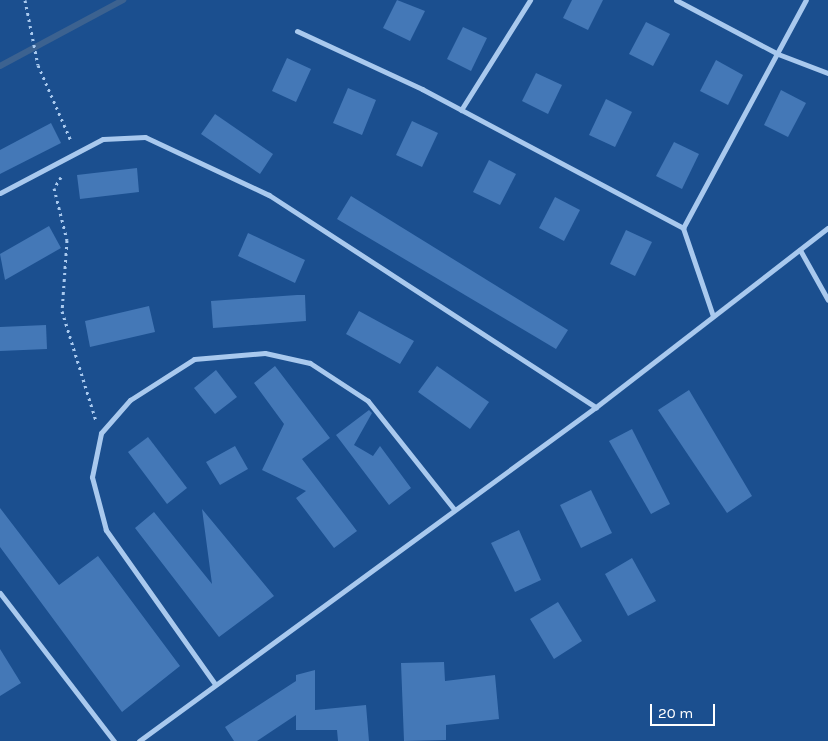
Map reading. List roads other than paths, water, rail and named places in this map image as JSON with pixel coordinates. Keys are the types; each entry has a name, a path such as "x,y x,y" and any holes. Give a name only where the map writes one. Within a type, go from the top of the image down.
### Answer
{"street":[{"path":"462,110 530,0"},
{"path":"676,0 778,54 828,73"},
{"path":"683,228 806,0"},
{"path":"297,31 462,110 683,228 713,316"},
{"path":"0,193 103,138 145,137 269,196 596,407"},
{"path":"139,741 596,407 828,228"},
{"path":"800,250 828,300"},
{"path":"215,684 106,530 92,477 101,433 130,400 194,359 264,354 310,363 368,401 454,509"},
{"path":"0,593 114,741"}],"waterway":[{"path":"0,66 123,0"}]}
